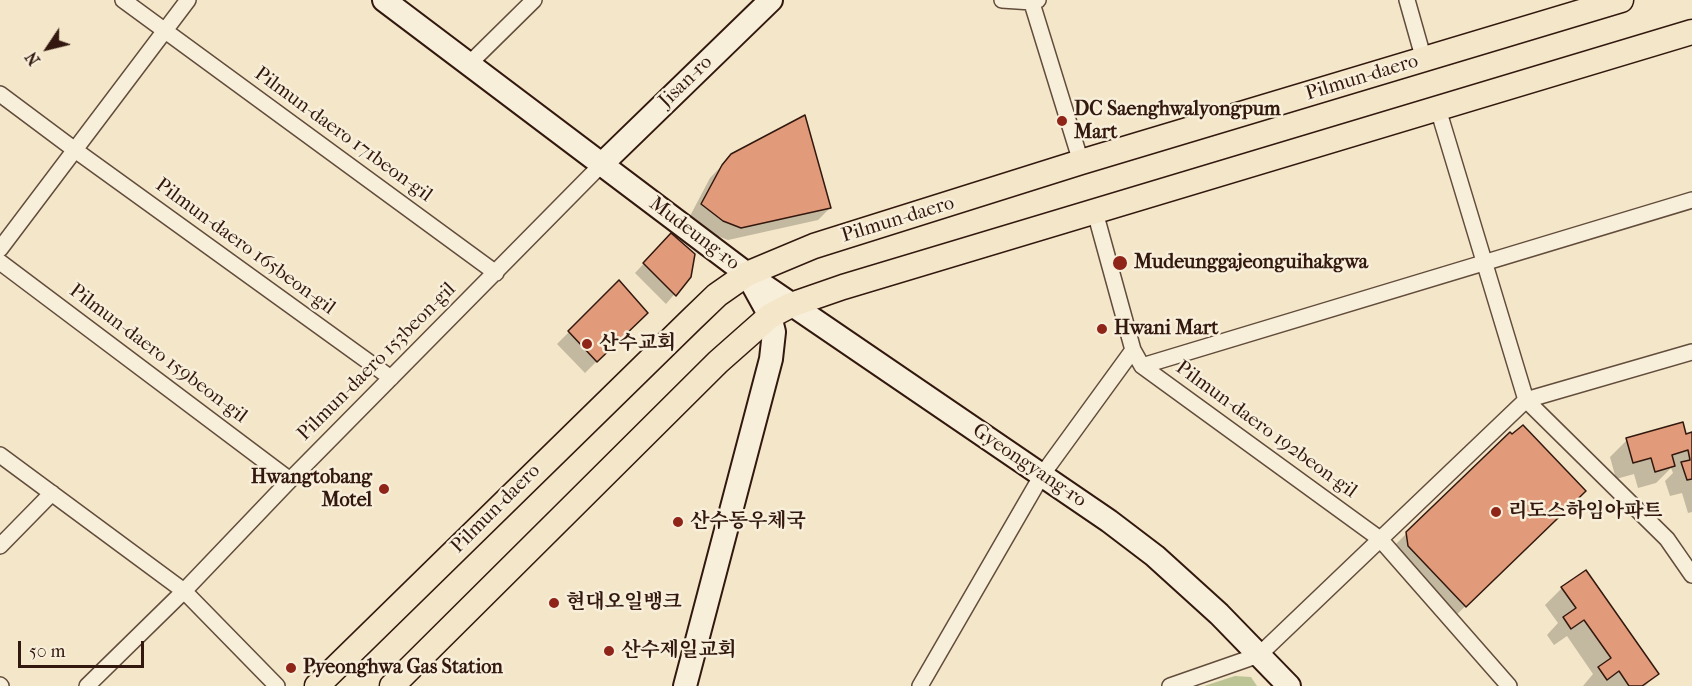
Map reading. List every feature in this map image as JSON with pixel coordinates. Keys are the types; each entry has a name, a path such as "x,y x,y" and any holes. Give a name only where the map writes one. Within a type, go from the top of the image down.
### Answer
{"main road":[{"name":"Pilmun-daero","path":"317,686 717,295 747,274 814,246 1081,162 1621,0"},
{"path":"392,686 718,362 780,310 843,287 1692,32"}],"street":[{"name":"Pilmun-daero 171beon-gil","path":"123,0 496,273"},
{"path":"0,249 188,0"},
{"name":"Mudeung-ro","path":"384,0 747,274"},
{"path":"469,64 534,0"},
{"name":"Jisan-ro","path":"602,164 771,0"},
{"path":"1002,0 1034,1 1081,162"},
{"path":"1407,0 1424,60"},
{"name":"Pilmun-daero 165beon-gil","path":"0,94 391,378"},
{"path":"1438,109 1526,400 1667,539 1692,575"},
{"name":"Pilmun-daero 153beon-gil","path":"87,686 184,591 290,480 602,164"},
{"path":"1142,366 1692,200"},
{"name":"Pilmun-daero 192beon-gil","path":"1095,212 1133,350 1142,366 1380,538 1509,686"},
{"name":"Pilmun-daero 159beon-gil","path":"0,262 290,480"},
{"name":"Gyeongyang-ro","path":"747,274 780,310 1042,475 1109,521 1155,556 1219,614 1289,686"},
{"path":"685,686 771,359 774,332 780,310"},
{"path":"920,686 1042,475 1133,350"},
{"path":"1170,686 1259,655 1526,400 1692,352"},
{"path":"0,455 184,591 277,686"},
{"path":"0,546 52,493"}],"green space":[{"path":"1235,676 1251,677 1257,686 1204,686"}],"building":[{"path":"805,115 831,208 741,228 723,221 701,204 722,165 731,154"},
{"path":"671,233 695,254 691,277 676,296 643,263"},
{"path":"619,280 648,313 597,362 568,331"},
{"path":"1683,422 1686,434 1692,432 1692,479 1687,480 1681,462 1690,460 1688,450 1672,455 1675,466 1655,472 1651,458 1633,463 1626,438"},
{"name":"리도스하임아파트","path":"1523,425 1586,491 1466,607 1408,546 1406,532 1510,432 1512,434"},
{"path":"1586,570 1659,674 1642,686 1629,686 1619,671 1607,680 1598,667 1611,658 1584,620 1571,629 1563,617 1576,608 1561,587"}],"place":[{"name":"DC Saenghwalyongpum Mart","path":"1062,121"},
{"name":"Mudeunggajeonguihakgwa","path":"1120,263"},
{"name":"Hwani Mart","path":"1102,329"},
{"name":"산수교회","path":"587,344"},
{"name":"Hwangtobang Motel","path":"384,489"},
{"name":"리도스하임아파트","path":"1496,512"},
{"name":"산수동우체국","path":"678,522"},
{"name":"현대오일뱅크","path":"554,603"},
{"name":"산수제일교회","path":"609,651"},
{"name":"Pyeonghwa Gas Station","path":"291,668"}]}
